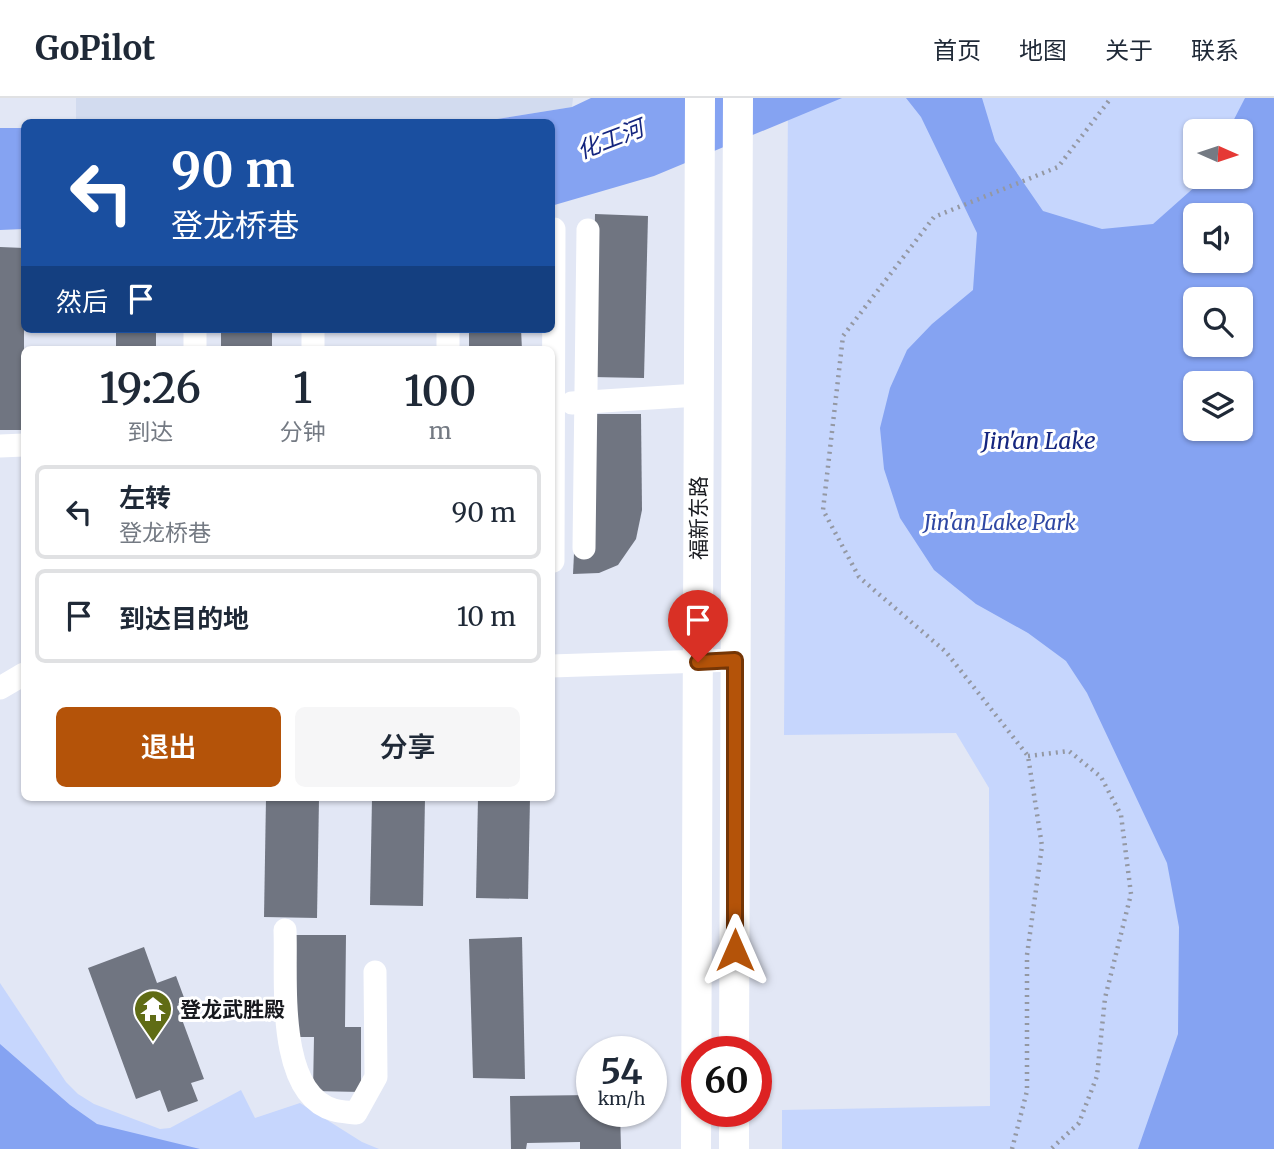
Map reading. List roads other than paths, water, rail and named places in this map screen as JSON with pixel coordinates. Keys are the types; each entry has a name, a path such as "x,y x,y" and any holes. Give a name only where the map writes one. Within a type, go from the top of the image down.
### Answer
{"main road":[{"name":"福新东路","path":"696,1149 700,98"},
{"name":"福新东路","path":"734,1036 738,98"},
{"path":"734,1127 734,1149"}],"street":[{"path":"584,548 588,230"},
{"path":"555,405 698,395"},
{"path":"0,446 21,445"},
{"path":"555,666 735,660"},
{"path":"0,688 21,676"},
{"path":"285,930 288,1048 309,1093 332,1110 356,1113 376,1077 375,972"}],"water":[{"name":"化工河","path":"591,98 842,98 654,176 555,205 555,119 497,119 572,107"},
{"name":"Jin'an Lake","path":"906,98 982,98 995,141 1043,211 1102,229 1153,224 1192,189 1253,189 1253,119 1234,119 1245,98 1274,98 1274,1149 1138,1149 1178,1034 1179,927 1167,863 1087,693 1066,661 1028,633 976,604 934,570 900,518 884,469 880,428 890,388 907,350 932,324 973,290 977,233 921,117"},
{"path":"0,128 21,128 21,229 0,230"},
{"path":"0,1044 70,1105 97,1124 200,1149 0,1149"}],"place":[{"name":"登龙武胜殿","path":"153,1043"}],"park label":[{"name":"Jin'an Lake Park","path":"1000,522"}]}
